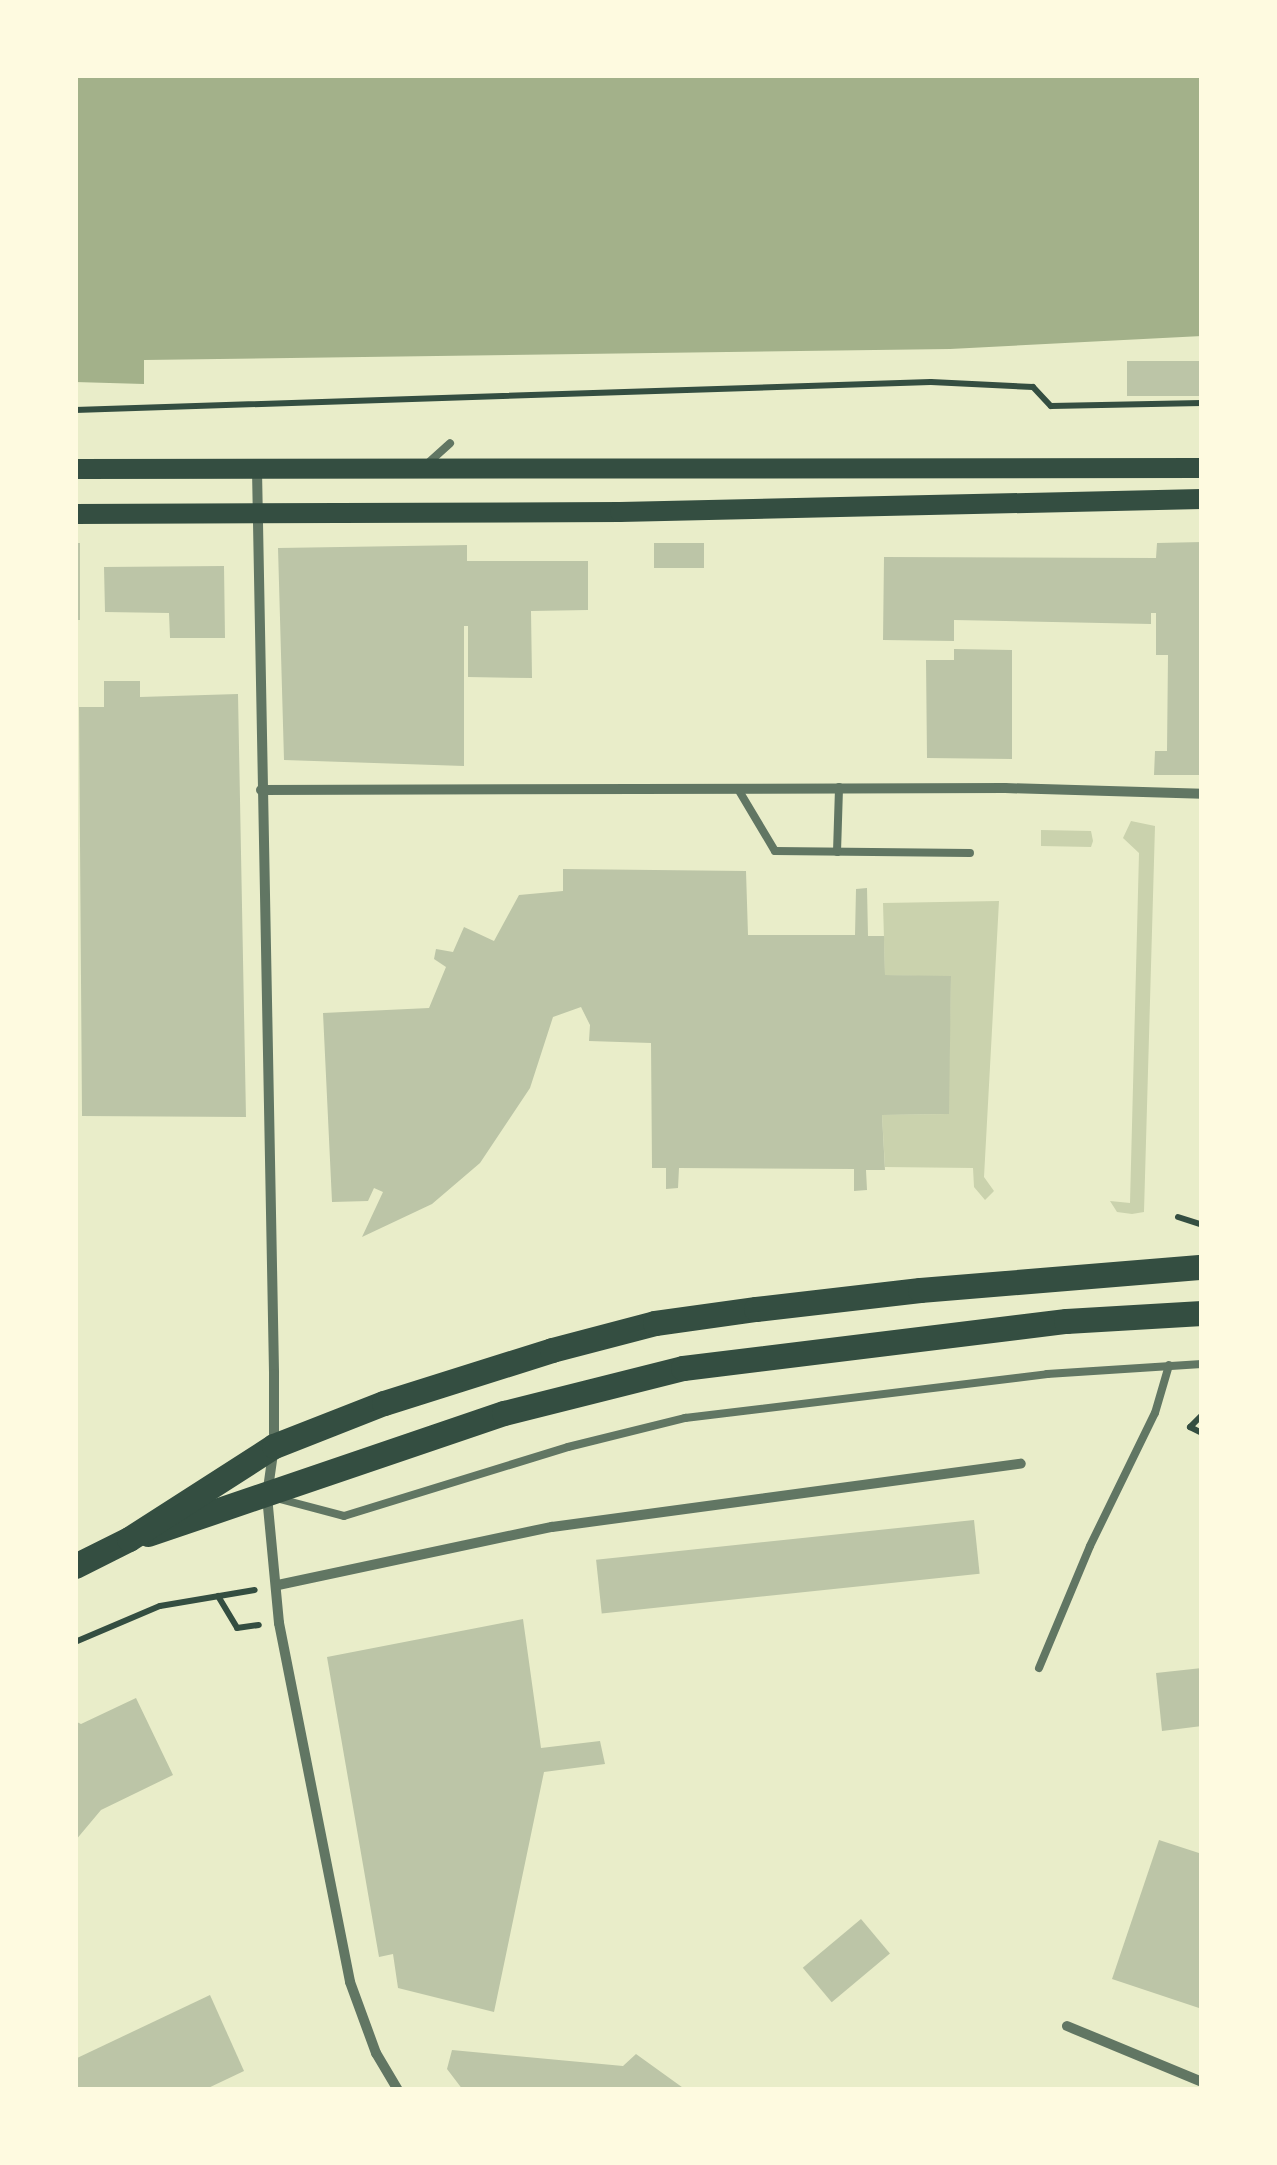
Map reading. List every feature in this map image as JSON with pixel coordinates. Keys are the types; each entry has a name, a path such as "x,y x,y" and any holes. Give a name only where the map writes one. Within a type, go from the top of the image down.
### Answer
{"main road":[{"path":"75,470 1202,468"},
{"path":"75,514 620,512 1202,500"},
{"path":"75,1566 129,1539 274,1446 384,1403 655,1323 920,1290 1202,1267"},
{"path":"129,1539 267,1496 504,1413 683,1368 1066,1321 1202,1314"}],"street":[{"path":"257,470 274,1446 267,1496 279,1623 311,1802 350,1982 376,2053 398,2090"},
{"path":"261,790 839,787 1202,794"},
{"path":"278,1586 552,1527 1022,1464"},
{"path":"1068,2026 1202,2082"}],"lane":[{"path":"420,470 450,443"},
{"path":"837,852 839,787"},
{"path":"738,789 774,852 970,853"},
{"path":"267,1496 344,1516 568,1447 684,1418 1010,1378 1202,1364"},
{"path":"1039,1668 1090,1546 1154,1414 1168,1365"}],"path":[{"path":"75,410 931,382 1032,387 1051,406 1202,403"},
{"path":"1178,1217 1202,1226"},
{"path":"1202,1415 1190,1426 1202,1433"},
{"path":"75,1642 160,1606 278,1586"}],"shaded area":[{"path":"75,75 1202,75 1202,336 950,349 144,360 144,384 75,382"},
{"path":"1131,821 1155,826 1144,1212 1132,1214 1117,1212 1110,1201 1130,1203 1139,853 1123,838"},
{"path":"1041,830 1091,831 1093,841 1091,847 1041,846"},
{"path":"999,901 984,1177 994,1191 985,1200 974,1187 973,1168 885,1167 882,1115 948,1114 951,977 885,975 883,903"}],"building":[{"path":"1127,361 1202,361 1202,396 1127,396"},
{"path":"1202,542 1202,775 1154,775 1155,751 1167,751 1168,655 1156,655 1156,613 1151,613 1151,624 954,620 954,641 883,640 884,557 1156,558 1157,543"},
{"path":"75,543 80,543 80,620 75,620"},
{"path":"654,543 704,543 704,568 654,568"},
{"path":"467,545 467,561 588,561 588,610 531,611 532,678 468,677 468,626 464,626 464,766 284,760 278,548"},
{"path":"224,566 225,638 170,638 169,613 105,612 104,567"},
{"path":"954,649 1012,650 1012,759 927,758 926,660 954,660"},
{"path":"104,681 140,681 140,697 238,694 246,1117 82,1116 79,707 104,707"},
{"path":"563,869 746,871 748,935 855,935 856,889 867,888 868,936 884,936 885,975 951,976 949,1114 882,1115 885,1170 866,1170 867,1190 854,1191 854,1169 679,1168 678,1188 666,1189 666,1168 652,1168 651,1043 589,1041 590,1025 581,1007 553,1017 530,1088 480,1163 432,1204 362,1237 383,1192 374,1188 368,1201 332,1202 323,1013 429,1008 446,967 434,959 436,949 453,952 464,927 494,941 519,895 563,891"},
{"path":"974,1520 980,1574 602,1613 596,1560"},
{"path":"523,1619 541,1748 600,1741 605,1764 544,1772 494,2012 398,1988 393,1954 379,1957 327,1657"},
{"path":"1202,1668 1202,1726 1162,1731 1156,1673"},
{"path":"136,1698 173,1775 101,1810 75,1841 75,1721 81,1724"},
{"path":"1159,1840 1202,1854 1202,2009 1112,1979"},
{"path":"861,1919 890,1953 832,2002 803,1968"},
{"path":"210,1995 244,2071 204,2090 75,2090 75,2059"},
{"path":"452,2050 623,2066 636,2054 686,2090 463,2090 447,2069"}]}
